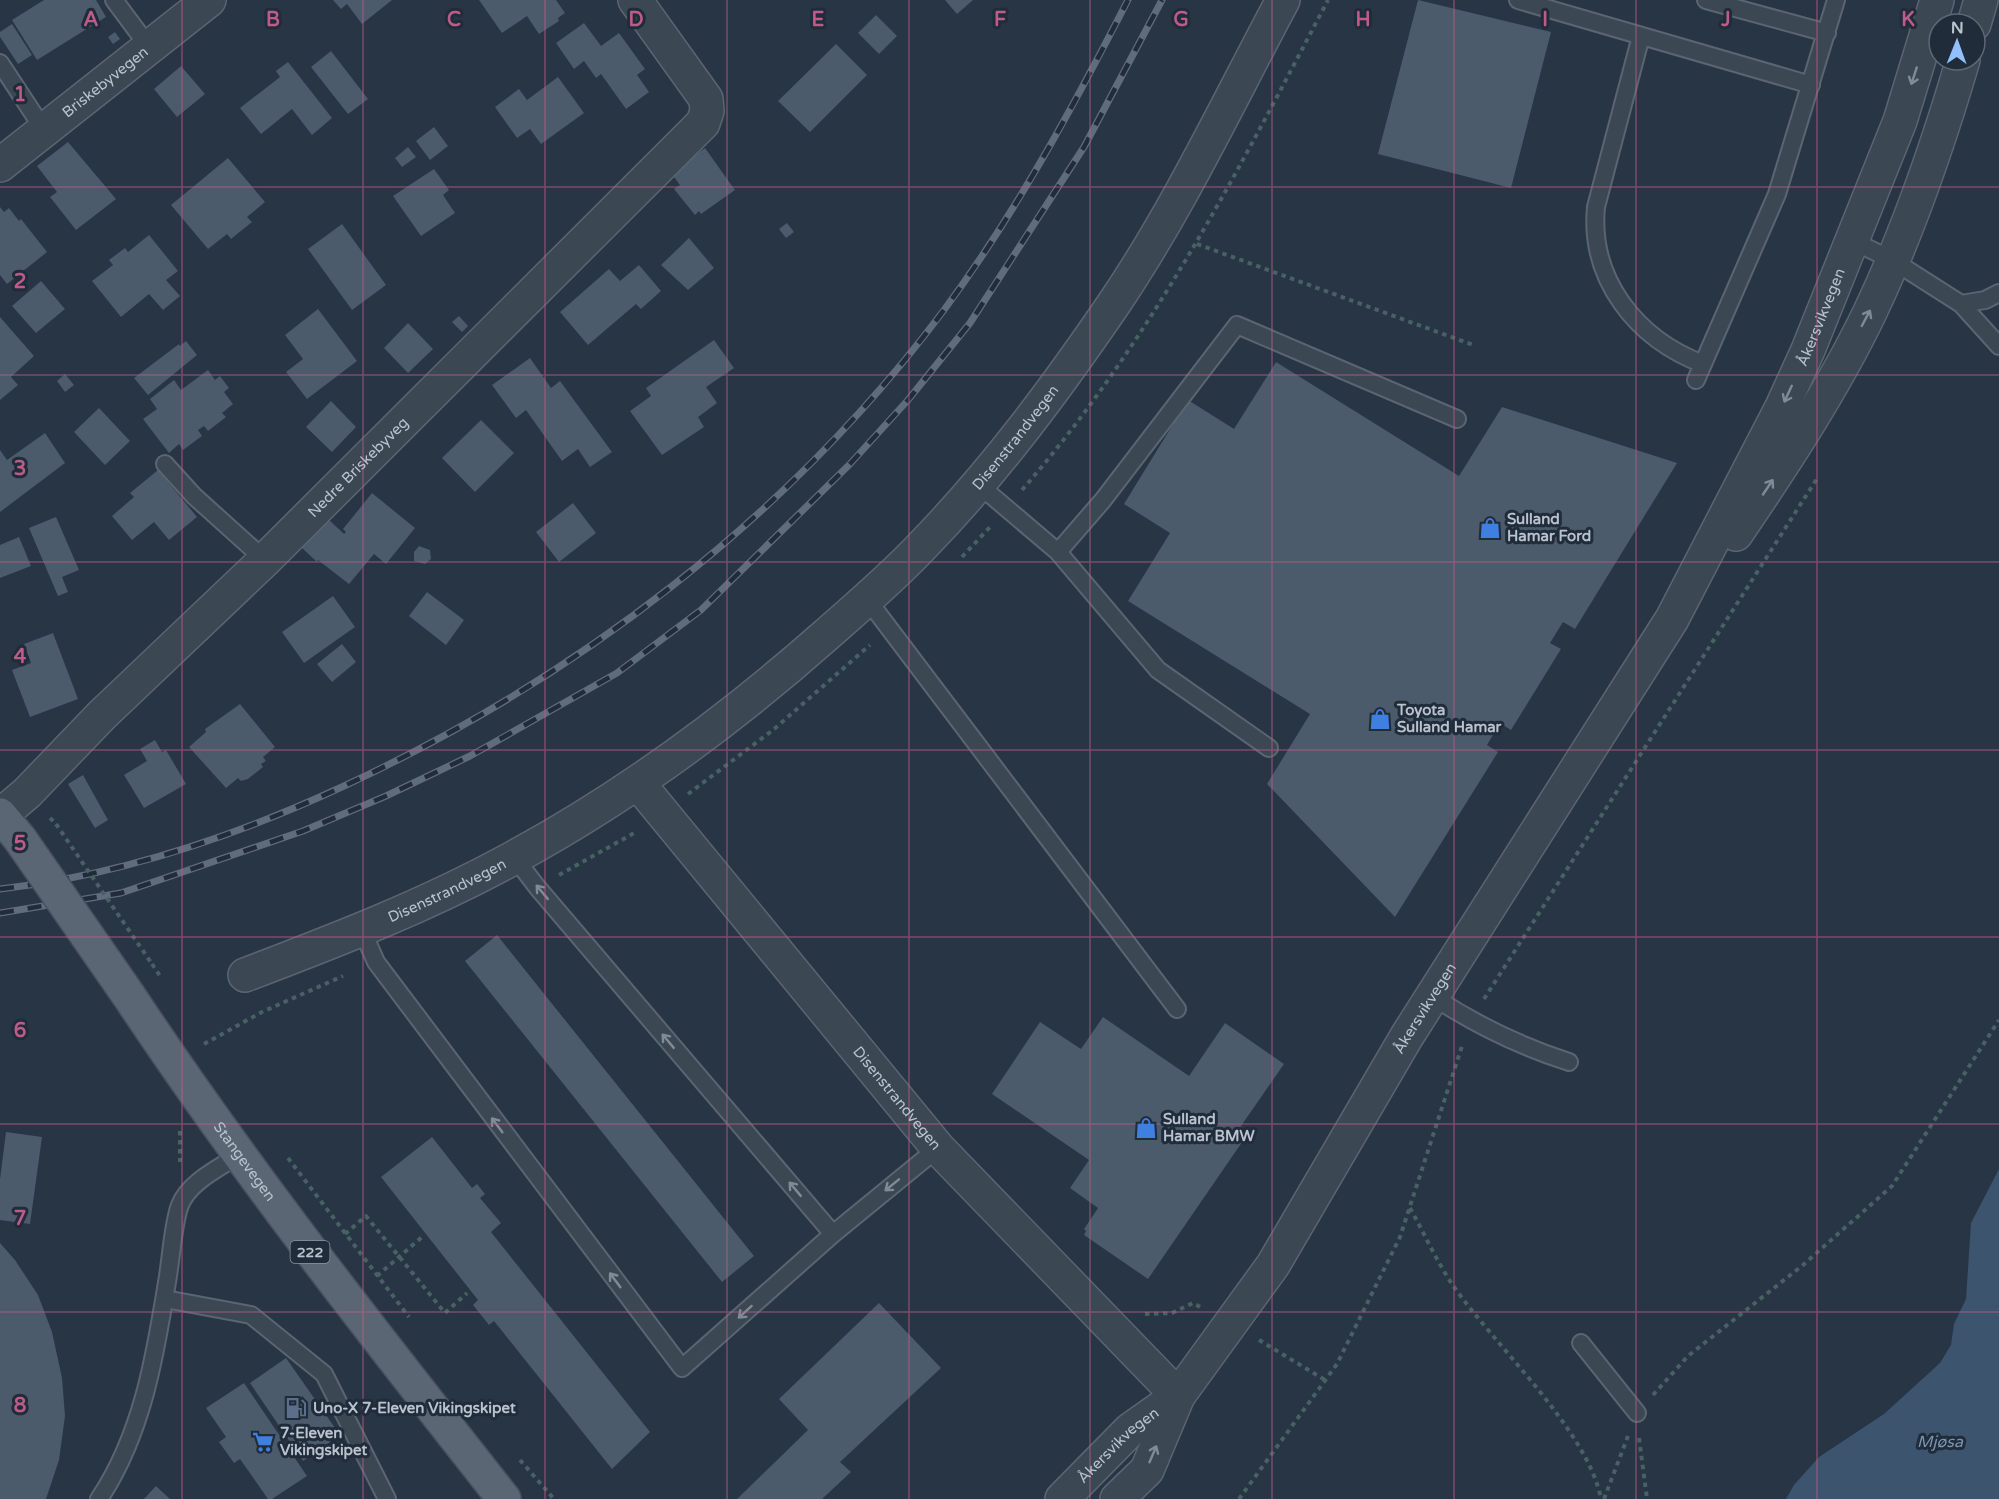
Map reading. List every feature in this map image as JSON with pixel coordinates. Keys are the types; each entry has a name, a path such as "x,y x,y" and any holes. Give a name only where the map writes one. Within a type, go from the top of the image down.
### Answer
{"main road":[{"name":"Stangevegen","path":"7,823 201,1103 315,1259 504,1499"}],"street":[{"name":"Briskebyvegen","path":"0,165 209,0"},
{"name":"Nedre Briskebyveg","path":"7,823 27,793 102,714 265,560 704,123 707,111 706,99 635,0"},
{"name":"Disenstrandvegen","path":"245,975 362,930 441,896 515,858 638,783 721,724 867,599 923,546 978,484 1049,395 1117,299 1186,183 1283,0"},
{"name":"Åkersvikvegen","path":"1117,1499 1147,1470 1178,1396 1273,1264 1432,996 1672,619 1782,407 1853,241 1900,121 1937,0"},
{"name":"Åkersvikvegen","path":"1672,619 1731,543 1779,470 1870,312 1892,260 1959,72"},
{"name":"Disenstrandvegen","path":"638,783 938,1149 1178,1396"},
{"name":"Åkersvikvegen","path":"1062,1499 1130,1430 1178,1396"}],"lane":[{"path":"114,0 149,47"},
{"path":"1518,0 1811,85"},
{"path":"1706,0 1728,3 1827,33"},
{"path":"1696,380 1777,194 1836,0"},
{"path":"1641,36 1596,207 1594,228 1600,254 1614,292 1627,309 1654,339 1676,354 1703,364"},
{"path":"0,63 44,130"},
{"path":"1853,241 1892,260 1961,304 1999,346"},
{"path":"1961,304 1985,300 1999,293"},
{"path":"1058,552 1110,490 1237,325 1457,419"},
{"path":"165,464 194,496 265,560"},
{"path":"978,484 1058,552 1158,670 1269,748"},
{"path":"867,599 1177,1010"},
{"path":"515,858 537,887 833,1234"},
{"path":"362,930 376,962 682,1368 833,1234 938,1149"},
{"path":"1432,996 1470,1021 1526,1048 1569,1062"},
{"path":"99,1499 112,1480 132,1438 146,1390 165,1299 180,1204 201,1179 239,1155"},
{"path":"165,1299 251,1316 324,1374 387,1499"},
{"path":"1581,1343 1637,1413"}],"path":[{"path":"1197,244 1476,346"},
{"path":"1239,1499 1337,1364 1400,1237 1470,1021 1608,801 1772,553 1819,475"},
{"path":"56,824 165,984"},
{"path":"204,1044 262,1012"},
{"path":"1602,1499 1637,1413 1688,1356 1803,1265 1892,1186 1999,1020"},
{"path":"197,1034 209,1052"},
{"path":"284,1153 412,1322"},
{"path":"1410,1207 1452,1284 1565,1426 1590,1470 1602,1499"},
{"path":"345,1234 366,1216 445,1313 467,1293"},
{"path":"377,1276 422,1237"},
{"path":"1637,1413 1647,1499"},
{"path":"518,1458 554,1499"}],"water":[{"name":"Mjøsa","path":"1999,1169 1999,1499 1786,1499 1794,1485 1819,1457 1884,1414 1940,1363 1951,1345 1954,1324 1966,1299 1971,1223"}],"building":[{"path":"44,0 96,0 106,17 37,60 12,20"},
{"path":"333,0 392,0 362,24 347,4 341,9"},
{"path":"479,0 556,0 565,13 558,18 559,21 539,34 527,16 502,33"},
{"path":"945,0 973,0 957,14"},
{"path":"1418,0 1551,32 1511,188 1378,154"},
{"path":"876,15 897,36 879,54 858,33"},
{"path":"584,23 601,46 619,33 645,69 637,75 649,92 626,109 601,74 596,78 584,61 574,69 556,43"},
{"path":"12,24 32,55 18,64 0,37 0,32"},
{"path":"115,32 120,39 113,44 108,37"},
{"path":"836,44 867,75 810,132 778,101"},
{"path":"331,51 368,99 348,114 311,67"},
{"path":"288,62 332,118 312,135 292,109 261,134 240,108 280,77 276,71"},
{"path":"181,66 205,94 177,117 154,89"},
{"path":"558,77 584,113 541,144 530,129 517,138 495,107 519,89 527,100"},
{"path":"434,127 448,146 430,160 416,141"},
{"path":"68,142 116,199 76,230 50,197 57,192 37,166"},
{"path":"408,147 416,157 402,167 395,158"},
{"path":"705,148 735,190 701,214 699,211 695,215 674,189 680,185 671,173"},
{"path":"228,158 265,202 247,217 252,222 231,239 227,234 208,249 171,205"},
{"path":"434,169 449,190 443,195 455,213 421,236 393,196"},
{"path":"0,207 4,212 9,208 19,221 21,219 47,252 7,284 0,275"},
{"path":"787,223 794,232 786,238 779,229"},
{"path":"342,224 386,285 352,310 308,249"},
{"path":"149,235 178,271 166,280 180,296 163,310 149,294 121,317 92,281 113,265 109,260 125,248 128,252"},
{"path":"689,238 714,268 688,290 661,265"},
{"path":"639,265 661,291 641,309 636,304 588,345 560,312 609,269 620,281"},
{"path":"41,281 65,309 36,333 12,306"},
{"path":"318,309 357,361 307,399 286,372 303,359 285,335"},
{"path":"459,316 468,326 462,332 452,322"},
{"path":"0,317 34,356 11,377 18,385 0,400"},
{"path":"408,323 433,349 408,373 384,348"},
{"path":"714,340 734,368 706,387 717,403 698,417 704,427 662,455 630,411 651,396 646,388"},
{"path":"186,341 197,355 148,395 134,378"},
{"path":"530,358 551,388 560,381 612,452 590,467 578,449 562,461 526,410 516,418 492,385"},
{"path":"1276,362 1459,476 1502,407 1677,463 1575,629 1563,622 1550,643 1561,649 1511,730 1500,723 1487,745 1498,752 1395,917 1267,784 1310,714 1128,601 1170,533 1124,504 1188,400 1234,429"},
{"path":"208,370 215,380 220,376 229,388 224,392 233,404 222,413 226,417 208,431 204,426 198,430 202,436 183,450 179,444 169,453 143,419 157,409 150,399 174,380 181,390"},
{"path":"65,374 74,385 65,392 57,381"},
{"path":"331,401 356,427 332,452 306,427"},
{"path":"99,408 130,441 105,465 74,432"},
{"path":"481,420 514,453 475,492 442,458"},
{"path":"45,433 65,463 0,512 0,450 7,460"},
{"path":"158,470 197,517 169,540 154,522 132,540 112,516 134,497 130,493"},
{"path":"372,493 415,528 386,564 374,554 349,584 318,560 317,562 301,547 327,518 344,534 346,532 343,529"},
{"path":"573,503 596,533 559,562 536,532"},
{"path":"56,517 79,570 62,577 68,592 58,596 29,528"},
{"path":"19,537 31,566 0,578 0,545"},
{"path":"419,546 430,550 431,559 425,564 414,561 414,552"},
{"path":"427,592 464,620 446,645 409,616"},
{"path":"333,596 355,627 304,663 282,632"},
{"path":"53,633 78,699 30,717 12,670 31,663 24,644"},
{"path":"342,644 356,662 332,682 317,664"},
{"path":"240,704 275,747 263,757 266,761 261,764 263,767 248,779 241,781 238,778 226,788 189,747 206,732 205,729"},
{"path":"155,740 162,752 166,750 186,784 144,808 124,775 147,761 140,749"},
{"path":"83,775 108,820 95,828 68,784"},
{"path":"497,935 754,1256 722,1282 465,961"},
{"path":"1103,1017 1189,1076 1225,1023 1284,1064 1241,1126 1249,1132 1148,1279 1084,1235 1086,1231 1084,1229 1098,1208 1070,1188 1089,1160 992,1094 1040,1022 1081,1049"},
{"path":"6,1132 42,1137 30,1224 0,1220 0,1179"},
{"path":"432,1137 472,1188 477,1184 485,1194 480,1198 501,1223 491,1232 650,1432 612,1469 494,1321 489,1325 473,1305 478,1300 381,1177"},
{"path":"0,1243 15,1260 38,1295 52,1332 62,1378 65,1416 59,1460 46,1499 0,1499"},
{"path":"879,1303 941,1368 840,1462 851,1472 822,1499 737,1499 808,1430 779,1399"},
{"path":"286,1358 340,1435 303,1461 250,1383"},
{"path":"244,1383 307,1476 272,1499 268,1499 240,1459 234,1463 219,1442 226,1437 206,1408"},
{"path":"156,1486 170,1499 144,1499"}],"railway":[{"path":"0,889 45,883 133,864 261,822 344,786 430,743 514,695 595,643 673,585 747,523 818,457 883,385 944,310 1019,198 1128,0"},
{"path":"0,913 121,893 303,831 386,796 470,756 617,673 701,610 849,465 908,400 970,323 1084,147 1162,0"}],"place":[{"name":"Sulland Hamar Ford","path":"1490,528"},
{"name":"Toyota Sulland Hamar","path":"1380,719"},
{"name":"Sulland Hamar BMW","path":"1146,1128"},
{"name":"Uno-X 7-Eleven Vikingskipet","path":"296,1408"},
{"name":"7-Eleven Vikingskipet","path":"263,1442"}]}
